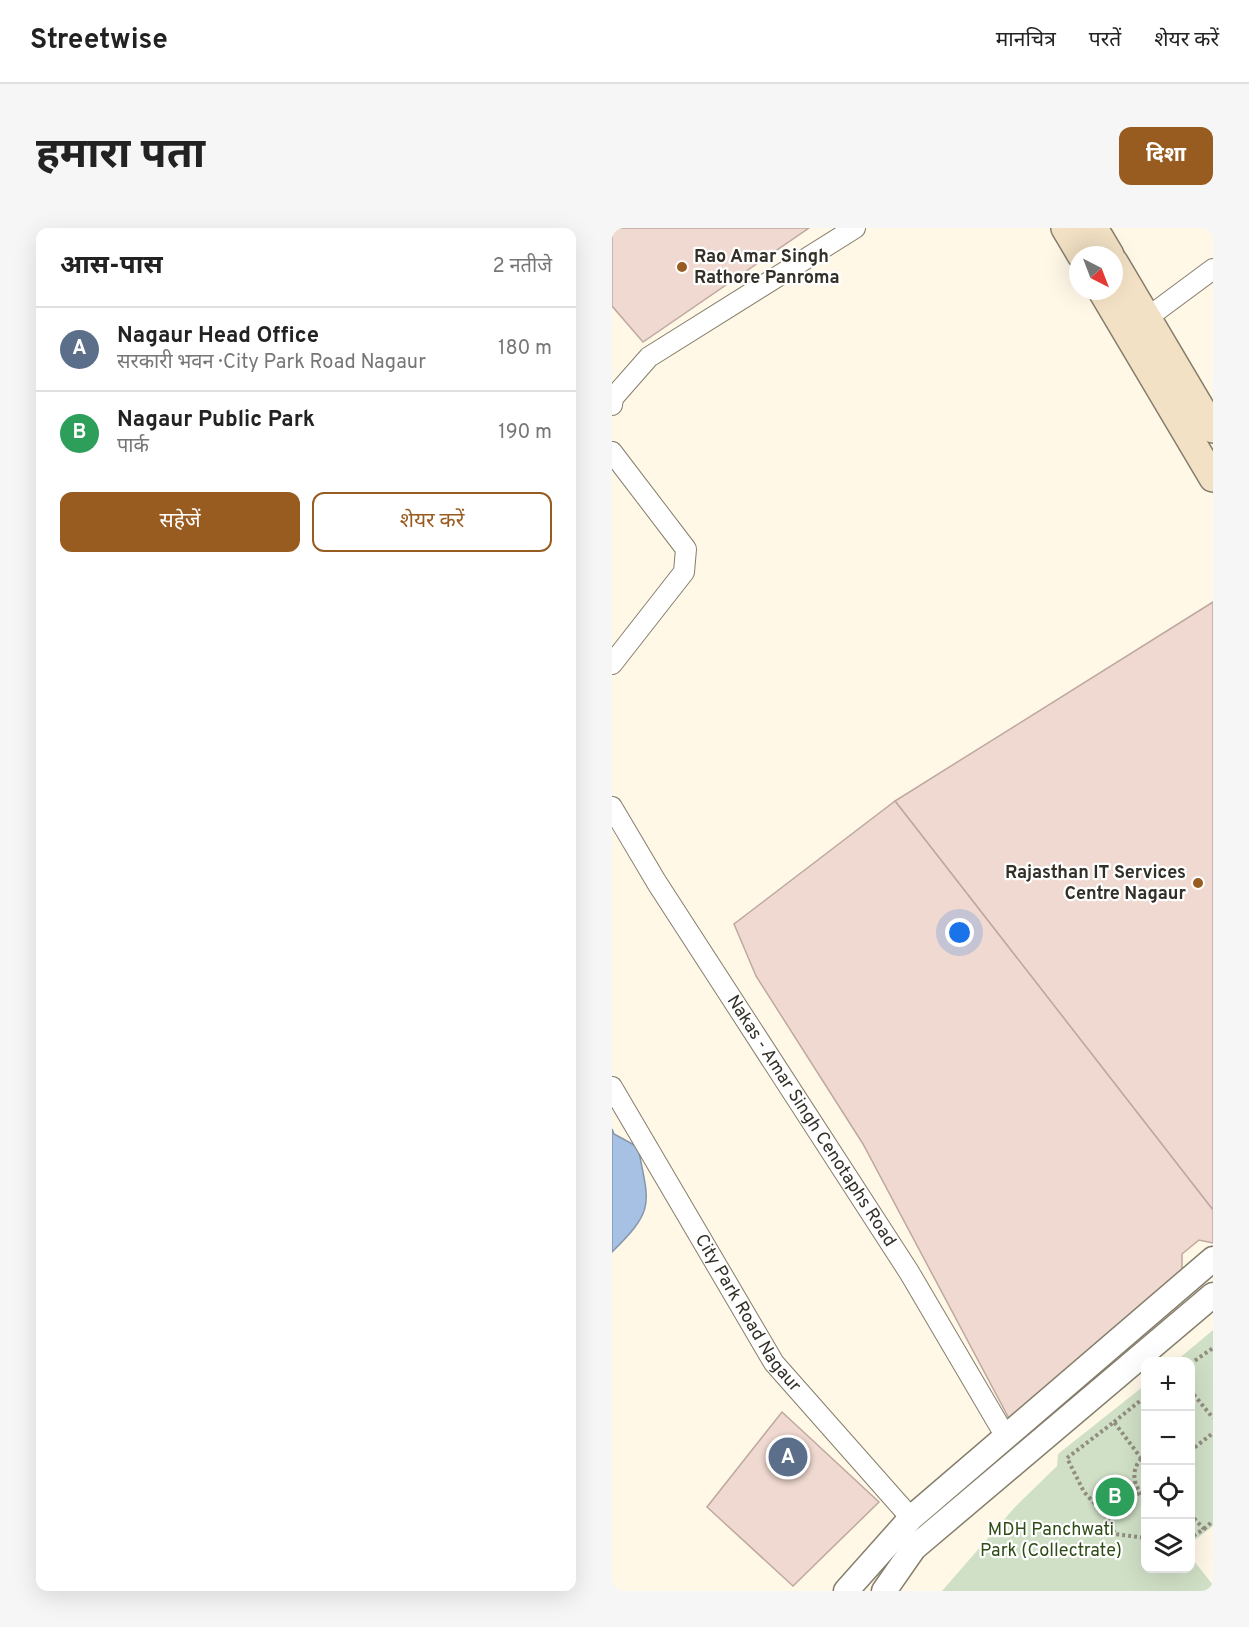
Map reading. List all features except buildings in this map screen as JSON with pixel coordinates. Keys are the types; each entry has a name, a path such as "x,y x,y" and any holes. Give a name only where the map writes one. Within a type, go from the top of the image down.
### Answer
{"main road":[{"path":"1065,228 1076,246"},
{"path":"1094,228 1105,246"},
{"path":"1123,288 1136,325 1213,478"},
{"path":"1111,300 1136,325 1213,429"}],"street":[{"path":"612,405 613,398 649,357 855,228"},
{"path":"1136,325 1213,269"},
{"path":"612,452 686,549 684,573 658,609 612,664"},
{"name":"Nakas - Amar Singh Cenotaphs Road","path":"612,807 657,883 909,1272 1006,1437"},
{"name":"City Park Road Nagaur","path":"612,1087 774,1364 911,1518"},
{"path":"846,1591 911,1518 1210,1267"},
{"path":"885,1591 915,1548 927,1537 1213,1295"}],"path":[{"path":"1195,1361 1213,1348"},
{"path":"1195,1395 1213,1418"},
{"path":"1141,1400 1067,1458 1084,1492 1107,1517 1115,1534 1141,1537"},
{"path":"1114,1422 1141,1455"},
{"path":"1195,1448 1213,1433"},
{"path":"1107,1517 1139,1493 1133,1478 1135,1467 1141,1460"},
{"path":"1195,1519 1204,1529"},
{"path":"1195,1535 1213,1521"}],"green space":[{"path":"1213,1330 1213,1526 1195,1540 1195,1357 1181,1357"},
{"name":"MDH Panchwati Park (Collectrate)","path":"1141,1388 1141,1573 1195,1573 1195,1562 1213,1585 1213,1591 942,1591 1015,1507 1057,1466 1058,1454"}],"water":[{"path":"612,1129 614,1134 638,1147 645,1181 646,1205 636,1225 612,1252"}],"place":[{"name":"Rao Amar Singh Rathore Panroma","path":"682,267"},
{"name":"Rajasthan IT Services Centre Nagaur","path":"1198,883"},
{"name":"Nagaur Head Office","path":"788,1457"},
{"name":"Nagaur Public Park","path":"1115,1497"}]}
